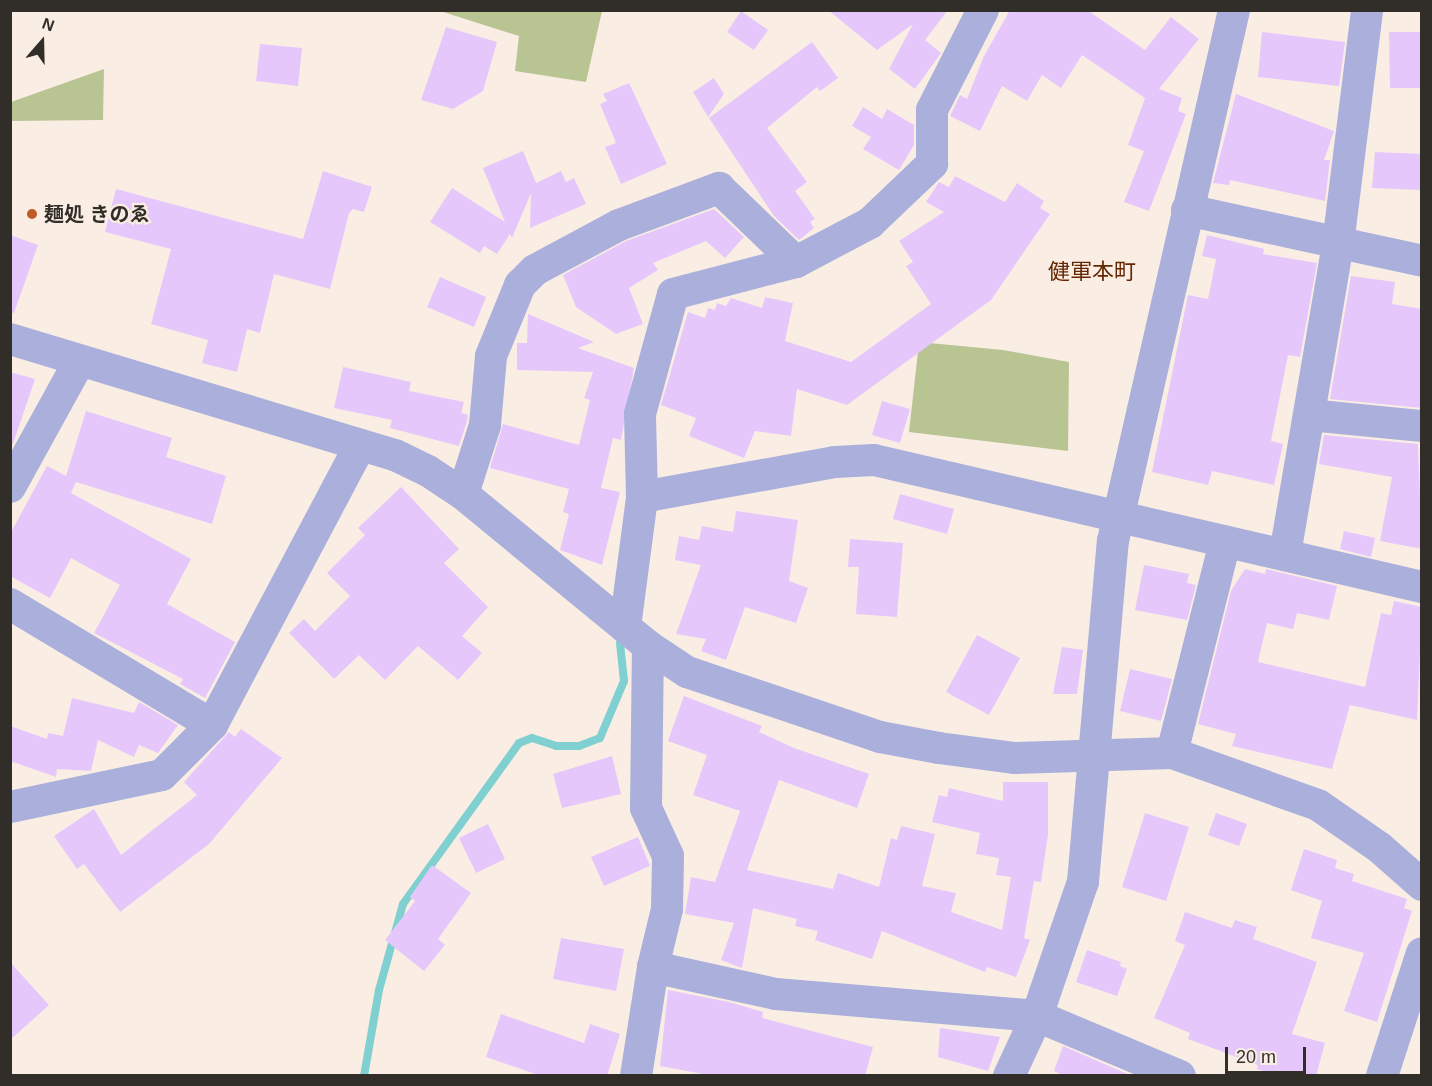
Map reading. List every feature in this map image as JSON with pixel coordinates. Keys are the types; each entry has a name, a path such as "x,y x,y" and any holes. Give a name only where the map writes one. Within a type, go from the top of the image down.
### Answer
{"street":[{"path":"636,1076 653,968 667,909 668,856 646,808 636,637 642,497 640,414 673,294 796,262 870,223 932,164 932,110 983,10"},
{"path":"1009,1076 1037,1016 1083,882 1118,519 1234,10"},
{"path":"1285,554 1338,244 1367,10"},
{"path":"463,494 485,425 491,356 520,285 535,270 619,225 719,188 796,262"},
{"path":"1187,210 1422,261"},
{"path":"10,339 79,362 403,459 463,494 636,637 687,672 880,736 1015,758 1172,753 1318,805 1380,848 1422,885"},
{"path":"10,487 79,362"},
{"path":"1309,415 1422,426"},
{"path":"10,807 162,775 212,725 360,445"},
{"path":"642,497 835,462 874,460 1118,519 1285,554 1422,587"},
{"path":"1172,753 1226,542"},
{"path":"10,604 212,725"},
{"path":"1382,1076 1422,953"},
{"path":"653,968 776,993 1037,1016 1180,1076"}],"green space":[{"path":"440,11 602,11 586,82 515,71 519,36"},
{"path":"104,69 103,120 11,121 11,102"},
{"path":"919,342 1003,350 1069,362 1068,451 909,432"}],"building":[{"path":"828,10 948,10 925,40 941,53 915,89 889,69 913,24 877,50"},
{"path":"1010,10 1087,10 1145,50 1171,17 1199,39 1159,89 1182,98 1178,111 1186,114 1149,211 1124,202 1144,151 1128,145 1145,98 1082,55 1061,88 1042,75 1027,101 1002,86 980,131 950,116 960,95 967,99 984,56"},
{"path":"741,11 768,30 754,50 727,32"},
{"path":"446,27 497,42 483,91 453,109 421,100"},
{"path":"1262,32 1345,42 1339,86 1258,77"},
{"path":"1389,32 1422,32 1420,88 1390,88"},
{"path":"812,42 838,78 820,91 817,87 767,128 807,182 795,191 815,219 810,222 814,228 799,240 774,216 709,118"},
{"path":"260,44 302,48 298,86 256,81"},
{"path":"714,78 724,94 708,117 693,92"},
{"path":"629,83 667,164 621,184 605,147 616,143 600,104 607,101 603,94"},
{"path":"1236,94 1334,131 1324,160 1330,160 1325,201 1230,180 1229,185 1213,183"},
{"path":"863,107 882,119 887,109 914,125 914,145 899,170 863,149 871,137 852,126"},
{"path":"523,151 536,183 561,171 566,182 574,178 586,204 530,228 531,193 512,238 510,234 497,254 484,246 480,253 430,222 452,188 505,222 483,168"},
{"path":"1375,152 1422,154 1422,190 1372,188"},
{"path":"323,171 372,187 364,212 353,209 349,213 330,289 274,274 260,333 247,329 237,372 202,363 208,340 151,324 171,249 105,232 116,189 303,239"},
{"path":"955,176 1005,202 1017,183 1044,201 1040,208 1050,214 991,300 847,405 797,389 791,436 755,431 744,458 689,436 696,418 661,405 688,312 705,318 708,308 715,310 717,303 726,306 731,298 762,308 765,297 793,303 785,341 851,362 931,304 906,266 913,262 899,241 944,212 926,202 939,182 949,187"},
{"path":"714,209 744,237 725,258 706,241 653,263 658,270 629,288 643,324 616,334 576,307 563,275 626,241"},
{"path":"10,235 38,245 14,313 10,312"},
{"path":"1207,235 1264,249 1263,254 1317,263 1300,357 1288,355 1271,441 1283,444 1274,485 1212,471 1208,485 1152,472 1188,295 1208,299 1216,259 1202,256"},
{"path":"1351,276 1395,282 1392,304 1422,309 1422,408 1330,399"},
{"path":"440,277 486,297 474,327 427,307"},
{"path":"528,314 594,342 578,348 634,368 621,440 613,438 601,488 620,492 602,565 560,550 569,514 563,512 569,489 490,468 503,424 579,445 590,400 584,398 593,372 517,370 517,343 527,343"},
{"path":"343,367 411,382 409,391 464,402 461,413 468,415 459,446 390,428 392,420 334,408"},
{"path":"10,372 35,379 13,444 10,444"},
{"path":"882,401 910,409 900,443 872,435"},
{"path":"86,411 172,438 166,457 226,476 212,524 76,482 71,493 191,559 167,604 235,642 205,698 180,684 183,679 94,633 120,585 71,558 50,598 10,576 10,534 47,466 66,476"},
{"path":"1324,435 1418,444 1422,549 1380,541 1392,477 1319,464"},
{"path":"401,487 459,549 444,563 488,607 462,636 482,653 458,680 418,646 385,680 359,655 334,679 289,633 304,619 315,631 350,596 327,573 365,535 358,528"},
{"path":"900,494 954,509 947,534 893,519"},
{"path":"736,511 798,520 789,581 808,588 796,623 745,607 726,660 701,651 706,639 676,634 701,565 675,560 679,536 699,540 702,526 733,532"},
{"path":"1344,531 1375,538 1371,557 1340,549"},
{"path":"850,539 903,543 897,617 856,614 859,567 848,567"},
{"path":"1144,565 1189,574 1187,583 1196,585 1187,620 1135,610"},
{"path":"1245,569 1265,574 1266,569 1337,586 1329,620 1297,613 1293,629 1267,623 1258,662 1365,687 1381,613 1391,615 1394,601 1422,607 1417,720 1350,705 1332,769 1232,746 1236,734 1198,724 1231,591"},
{"path":"977,635 1020,658 989,715 946,692"},
{"path":"1062,647 1083,650 1077,694 1053,694"},
{"path":"1130,669 1172,679 1161,721 1120,711"},
{"path":"684,696 762,726 759,732 794,748 869,774 857,808 779,780 747,870 833,889 838,873 879,887 891,838 897,840 901,826 935,834 922,886 956,893 951,912 1002,930 1011,877 996,875 999,858 976,854 980,833 932,822 939,795 947,797 949,788 1003,801 1003,782 1048,782 1048,835 1041,882 1034,881 1024,938 1030,940 1016,977 987,967 985,972 882,931 872,959 815,940 818,931 795,926 797,919 753,908 742,968 721,960 734,923 685,914 691,877 715,882 740,811 693,795 707,755 668,741"},
{"path":"72,698 134,713 139,702 178,725 158,753 139,745 134,757 98,740 91,771 57,769 56,777 10,761 10,726 47,739 48,733 63,736"},
{"path":"241,729 282,758 209,844 120,912 84,864 77,869 54,836 94,809 121,855 197,795 184,782 229,732 235,737"},
{"path":"612,756 621,794 562,808 553,774"},
{"path":"1145,813 1189,827 1166,901 1122,887"},
{"path":"1216,813 1247,824 1239,846 1208,835"},
{"path":"488,824 505,859 476,873 459,838"},
{"path":"638,837 650,866 604,886 591,857"},
{"path":"1304,849 1337,860 1335,868 1354,874 1352,881 1407,899 1404,908 1412,911 1377,1022 1344,1011 1364,953 1311,938 1322,901 1291,890"},
{"path":"432,865 471,893 438,939 445,945 424,971 385,940 415,901 410,897"},
{"path":"1185,912 1232,928 1235,920 1257,927 1253,939 1317,962 1292,1034 1325,1043 1316,1076 1281,1076 1257,1069 1258,1065 1188,1039 1190,1033 1154,1018 1185,945 1175,941"},
{"path":"561,938 624,949 616,991 553,979"},
{"path":"1087,950 1121,962 1120,966 1127,969 1117,996 1076,982"},
{"path":"10,962 49,1005 10,1040"},
{"path":"668,990 729,1002 763,1012 762,1018 873,1047 865,1076 714,1076 660,1066"},
{"path":"501,1014 584,1043 590,1024 620,1034 607,1076 541,1076 486,1057"},
{"path":"940,1028 1000,1037 988,1071 938,1057"},
{"path":"1063,1046 1132,1076 1065,1076 1054,1071"}],"waterway":[{"path":"364,1076 379,990 403,904 519,743 532,738 556,746 579,746 600,738 624,681 620,643"}],"place":[{"name":"麺処 きのゑ","path":"32,214"}],"district":[{"name":"健軍本町","path":"1092,272"}]}
